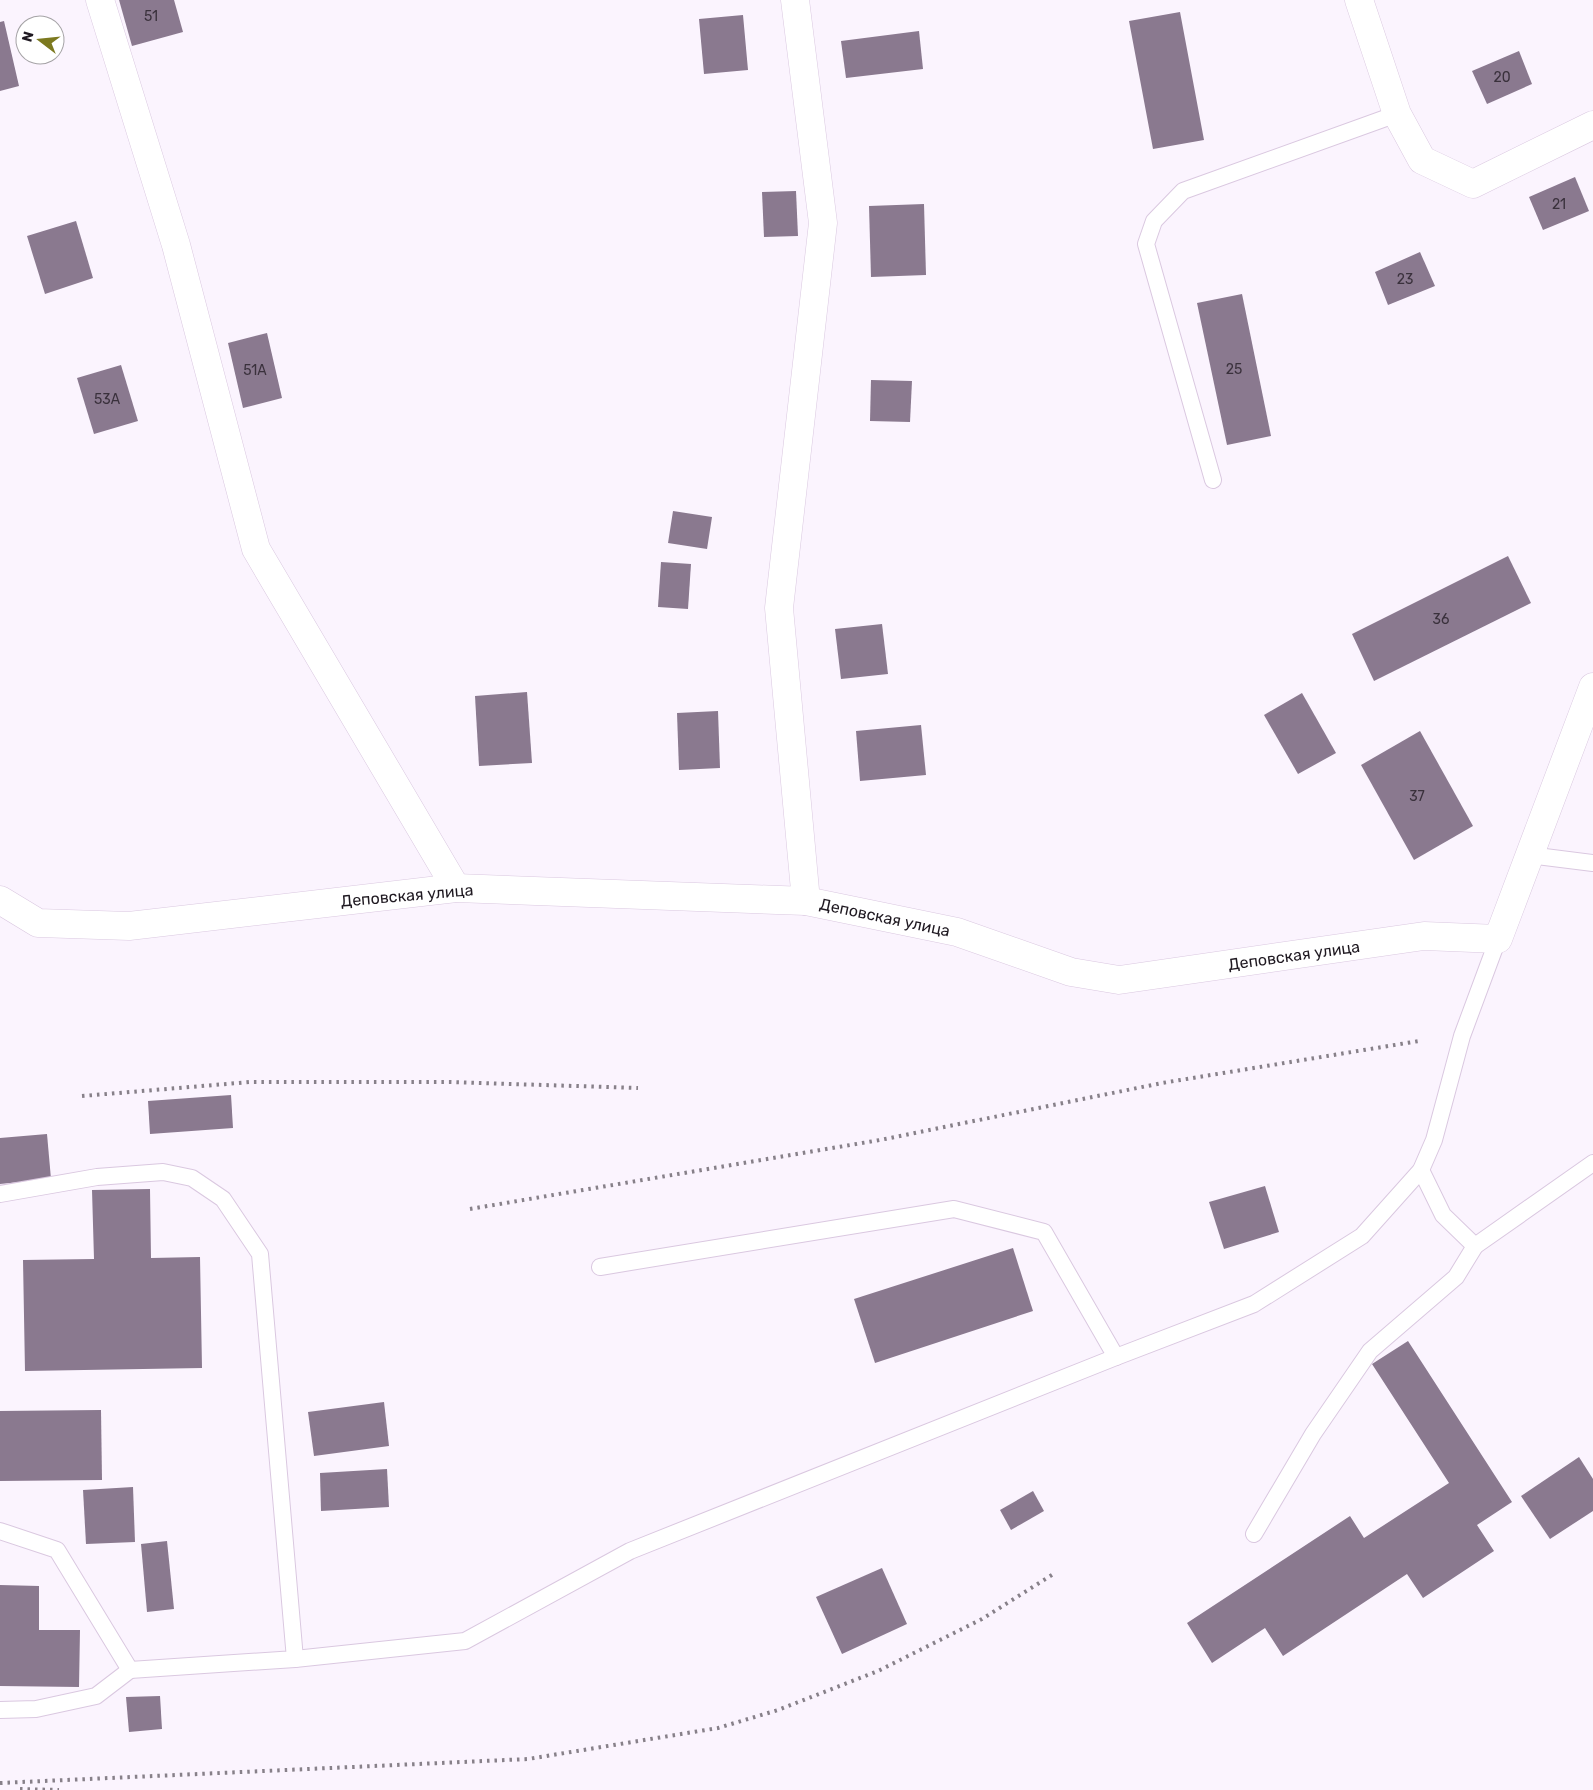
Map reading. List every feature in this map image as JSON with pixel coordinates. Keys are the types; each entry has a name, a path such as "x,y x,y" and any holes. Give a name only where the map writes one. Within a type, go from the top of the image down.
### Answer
{"street":[{"path":"100,0 176,245 256,549 456,888"},
{"path":"795,0 823,223 779,608 806,901"},
{"path":"1359,0 1397,114 1422,160 1473,184 1593,125"},
{"path":"1498,939 1593,687"},
{"name":"Деповская улица","path":"0,900 38,923 129,926 456,888 806,901 957,932 1071,972 1119,980 1424,936 1498,939"}],"lane":[{"path":"1213,480 1146,244 1154,221 1183,191 1397,114"},
{"path":"1529,855 1593,863"},
{"path":"0,1710 36,1709 96,1696 130,1670 294,1659 465,1641 630,1551 1116,1357 1254,1304 1362,1236 1422,1170 1434,1140 1462,1036 1498,939"},
{"path":"1254,1534 1313,1434 1370,1351 1456,1276 1475,1246 1593,1163"},
{"path":"1422,1170 1443,1215 1475,1246"},
{"path":"0,1194 97,1177 163,1172 192,1178 223,1199 260,1254 294,1659"},
{"path":"600,1267 954,1209 1044,1232 1116,1357"},
{"path":"0,1531 57,1550 130,1670"}],"building":[{"path":"119,0 174,0 183,32 132,46"},
{"path":"1180,12 1204,140 1153,149 1129,21"},
{"path":"743,15 748,70 704,74 699,19"},
{"path":"4,21 19,86 0,91 0,22"},
{"path":"919,31 923,69 846,78 841,41"},
{"path":"1519,51 1532,84 1487,104 1472,71"},
{"path":"1575,177 1589,211 1543,230 1529,197"},
{"path":"796,191 798,236 764,237 762,192"},
{"path":"924,204 926,275 871,277 869,206"},
{"path":"76,221 93,278 45,294 27,236"},
{"path":"1420,252 1435,286 1388,305 1375,272"},
{"path":"1242,294 1271,436 1227,445 1197,303"},
{"path":"267,333 282,398 243,408 228,343"},
{"path":"121,365 138,421 94,434 77,378"},
{"path":"871,380 912,381 910,422 870,421"},
{"path":"673,511 712,517 707,549 668,543"},
{"path":"1508,556 1531,603 1374,681 1352,634"},
{"path":"661,562 691,564 688,609 658,607"},
{"path":"882,624 888,674 841,679 835,629"},
{"path":"527,692 532,763 479,766 475,696"},
{"path":"1302,693 1336,753 1298,774 1264,715"},
{"path":"718,711 720,768 679,770 677,713"},
{"path":"921,725 926,775 860,781 856,731"},
{"path":"1420,731 1473,826 1414,860 1361,765"},
{"path":"231,1095 233,1128 150,1134 148,1101"},
{"path":"47,1134 51,1179 0,1184 0,1138"},
{"path":"1265,1186 1279,1232 1224,1249 1209,1202"},
{"path":"150,1189 151,1258 200,1257 202,1368 25,1371 23,1260 94,1259 92,1190"},
{"path":"1013,1248 1033,1311 875,1363 854,1299"},
{"path":"1408,1341 1512,1502 1477,1525 1494,1551 1423,1598 1407,1574 1283,1656 1265,1628 1212,1663 1187,1623 1350,1516 1364,1538 1449,1483 1372,1364"},
{"path":"384,1402 389,1446 314,1456 308,1412"},
{"path":"101,1410 102,1480 0,1481 0,1411"},
{"path":"1579,1457 1593,1479 1593,1511 1550,1539 1521,1496"},
{"path":"387,1469 389,1507 321,1511 320,1473"},
{"path":"133,1487 135,1542 86,1544 83,1490"},
{"path":"1033,1491 1044,1511 1011,1530 1000,1510"},
{"path":"167,1541 174,1609 147,1612 141,1544"},
{"path":"882,1568 907,1624 842,1654 816,1597"},
{"path":"0,1585 39,1586 39,1630 80,1630 79,1687 0,1686"},
{"path":"160,1696 162,1729 129,1732 126,1697"}],"railway":[{"path":"470,1209 880,1140 1162,1083 1419,1041"},
{"path":"82,1096 250,1082 449,1082 638,1088"},
{"path":"0,1783 528,1759 718,1728 778,1710 878,1671 982,1619 1055,1573"},
{"path":"20,1789 59,1790"}]}
